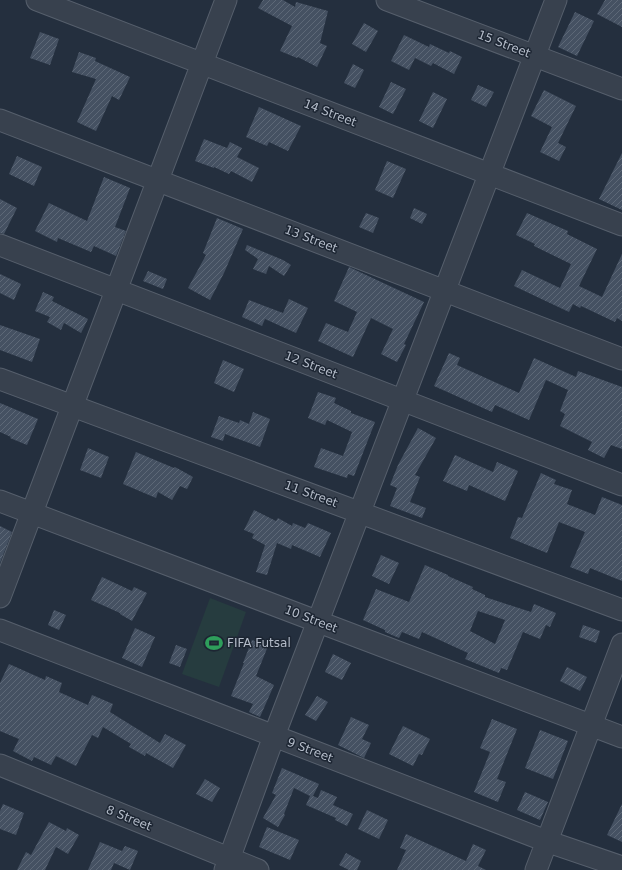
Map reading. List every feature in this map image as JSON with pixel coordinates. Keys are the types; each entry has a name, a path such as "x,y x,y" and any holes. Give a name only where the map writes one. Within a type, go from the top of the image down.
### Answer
{"street":[{"name":"14 Street","path":"37,0 622,225"},
{"path":"0,597 226,0"},
{"name":"15 Street","path":"386,0 622,88"},
{"path":"227,865 274,736 556,0"},
{"name":"13 Street","path":"0,120 622,359"},
{"name":"12 Street","path":"0,245 622,485"},
{"name":"11 Street","path":"0,379 622,610"},
{"name":"10 Street","path":"0,501 622,737"},
{"name":"9 Street","path":"0,630 546,841 622,867"},
{"path":"536,870 622,644"},
{"name":"8 Street","path":"0,766 227,865 258,870"}],"green space":[{"name":"FIFA Futsal","path":"210,598 246,612 219,687 182,674"}],"building":[{"path":"263,0 283,0 295,7 296,2 328,11 320,43 327,46 317,67 298,57 297,58 280,51 292,26 258,8"},
{"path":"605,0 622,0 622,27 597,14"},
{"path":"575,12 594,21 577,56 558,47"},
{"path":"364,23 378,31 366,52 352,44"},
{"path":"40,32 59,39 50,65 30,58"},
{"path":"404,35 429,47 430,44 462,57 454,74 433,63 431,66 415,58 409,70 391,61"},
{"path":"79,52 96,58 95,61 130,77 119,100 112,96 96,131 77,122 96,79 72,72"},
{"path":"353,64 364,70 355,88 344,83"},
{"path":"391,82 406,89 393,114 379,107"},
{"path":"478,85 494,92 486,107 471,100"},
{"path":"544,90 576,106 558,143 566,147 559,161 540,152 552,127 531,116"},
{"path":"433,92 447,99 433,128 419,121"},
{"path":"259,107 301,126 288,151 269,142 267,146 246,137"},
{"path":"204,139 227,148 230,142 242,148 237,157 259,168 252,182 231,171 229,174 195,161"},
{"path":"622,153 622,210 599,199"},
{"path":"17,156 42,167 34,186 9,174"},
{"path":"387,161 406,169 393,198 375,190"},
{"path":"104,177 130,188 115,227 126,231 116,256 94,246 91,252 58,238 57,242 35,231 49,203 87,221"},
{"path":"0,199 17,208 4,234 0,233"},
{"path":"414,208 427,214 422,224 410,218"},
{"path":"366,213 379,218 373,233 359,227"},
{"path":"527,213 568,231 567,234 597,249 579,286 602,297 622,254 622,321 617,318 615,322 581,306 580,308 573,304 569,312 514,286 522,270 560,288 571,264 534,246 535,244 516,235"},
{"path":"217,218 243,229 224,273 210,300 188,288 206,255 203,253"},
{"path":"247,245 283,260 291,265 284,276 269,266 266,274 253,269 258,259 245,250"},
{"path":"349,267 424,302 404,344 406,345 397,362 381,354 393,329 371,318 353,357 318,341 326,323 348,332 357,312 334,301"},
{"path":"148,271 167,279 163,289 143,281"},
{"path":"0,274 21,284 14,300 0,293"},
{"path":"43,292 54,297 52,301 88,319 81,333 64,323 61,330 47,322 50,317 35,311"},
{"path":"289,299 308,308 296,333 265,319 262,326 242,317 249,300 283,313"},
{"path":"0,325 40,339 32,362 0,350"},
{"path":"449,353 460,358 457,365 519,393 534,358 576,377 578,371 622,387 622,449 611,445 604,458 588,450 592,442 560,426 565,414 560,411 568,390 546,380 529,420 495,405 492,412 434,386"},
{"path":"223,360 244,369 234,392 214,383"},
{"path":"318,392 336,398 334,403 351,411 351,413 375,422 354,476 348,474 347,478 314,467 321,448 343,456 352,432 327,420 325,425 308,418"},
{"path":"0,403 38,419 27,445 0,432"},
{"path":"253,412 270,419 260,447 225,434 223,441 211,437 219,416 239,423 240,420 249,424"},
{"path":"418,428 436,438 415,475 420,477 410,502 426,508 422,518 390,506 397,488 390,485 398,465"},
{"path":"88,448 109,457 101,478 80,470"},
{"path":"136,452 174,468 175,467 193,477 187,489 180,486 172,500 158,492 156,498 123,484"},
{"path":"455,455 493,472 497,462 518,471 505,501 469,485 467,491 443,481"},
{"path":"541,473 556,480 554,484 572,490 567,504 595,515 602,497 622,505 622,581 590,568 588,574 570,567 585,532 559,522 547,553 510,538 518,517 522,518"},
{"path":"254,510 276,521 278,518 292,526 293,523 305,528 308,523 331,533 320,557 292,545 291,549 277,543 267,575 256,572 265,545 252,538 254,534 244,530"},
{"path":"0,526 12,532 0,563"},
{"path":"381,555 399,563 389,584 372,576"},
{"path":"425,565 473,587 472,589 485,595 485,597 531,612 534,604 556,613 550,627 546,625 540,639 523,632 507,670 501,668 499,673 465,659 468,653 422,632 419,639 402,632 399,638 363,620 376,589 409,602","holes":["478,611 505,620 495,644 470,631"]},
{"path":"102,577 132,591 134,587 147,593 132,621 120,613 91,600"},
{"path":"54,610 66,615 59,630 48,625"},
{"path":"583,625 600,631 596,643 579,637"},
{"path":"135,628 155,637 142,667 122,658"},
{"path":"252,640 268,646 256,676 274,685 260,717 249,712 253,704 231,696"},
{"path":"176,645 187,649 180,667 169,663"},
{"path":"333,654 351,663 342,680 325,672"},
{"path":"9,664 45,680 46,676 62,683 59,692 88,705 92,695 113,704 110,712 160,743 165,734 186,745 173,768 146,753 145,756 129,747 131,744 103,727 98,738 92,735 76,766 56,756 51,765 34,757 32,761 13,751 19,739 0,731 0,683"},
{"path":"567,667 587,677 580,691 560,681"},
{"path":"317,696 328,702 316,721 305,715"},
{"path":"351,717 369,725 362,739 371,743 364,758 338,745"},
{"path":"492,719 517,729 497,779 506,782 498,802 474,792 490,752 480,748"},
{"path":"403,726 430,739 422,755 419,754 413,766 389,754"},
{"path":"540,730 568,741 553,779 525,768"},
{"path":"282,768 319,784 313,796 318,798 321,790 337,797 333,805 353,814 347,826 335,820 336,818 306,805 310,796 294,788 284,814 285,815 278,827 263,818 276,795 272,793"},
{"path":"205,779 220,788 212,802 196,794"},
{"path":"525,792 548,802 540,820 517,810"},
{"path":"3,804 24,813 16,835 0,829 0,811"},
{"path":"622,804 622,842 607,835"},
{"path":"367,810 388,820 379,839 358,829"},
{"path":"49,822 66,831 67,828 79,835 68,854 56,847 45,870 17,870 26,852 31,855"},
{"path":"267,827 299,840 290,860 259,847"},
{"path":"406,834 466,861 473,844 486,850 478,866 486,870 397,870 406,850 400,848"},
{"path":"100,842 122,851 125,846 138,851 130,870 114,863 111,870 88,870"},
{"path":"346,853 361,861 357,870 349,870 339,865"}],"place":[{"name":"FIFA Futsal","path":"214,643"}]}
